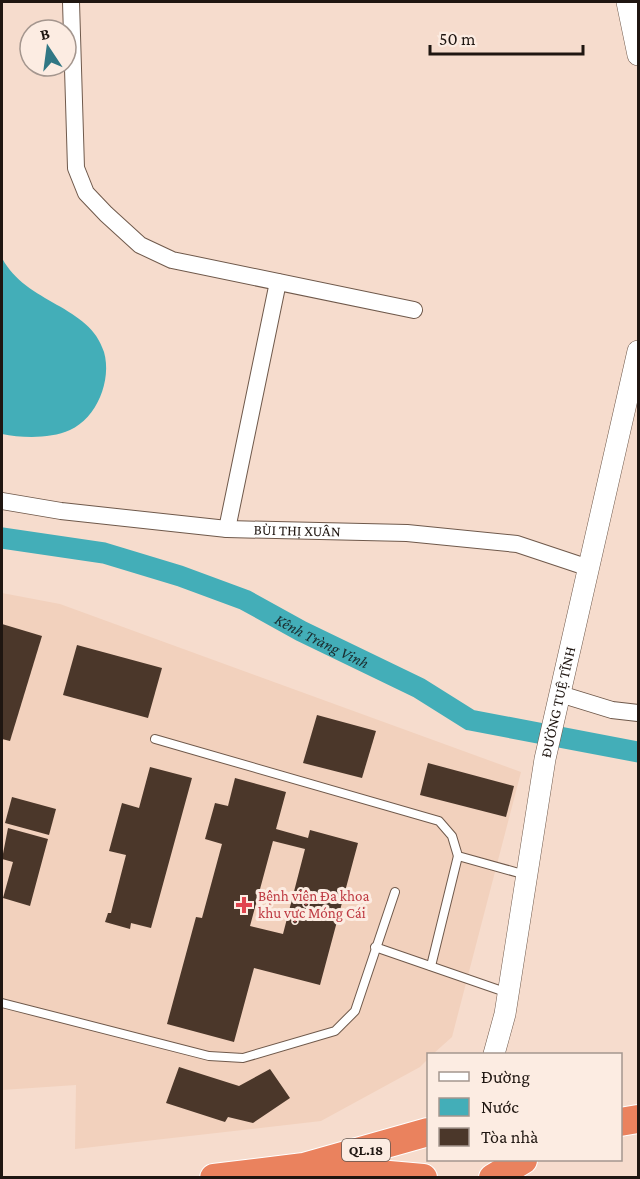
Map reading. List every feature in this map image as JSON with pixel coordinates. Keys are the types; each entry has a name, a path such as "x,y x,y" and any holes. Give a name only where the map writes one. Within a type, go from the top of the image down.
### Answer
{"highway":[{"path":"622,1122 639,1119"},
{"name":"QL.18","path":"214,1178 304,1167 427,1135"},
{"name":"QL.18","path":"427,1141 423,1155 431,1178"},
{"path":"491,1178 497,1161"},
{"path":"491,1178 521,1161"},
{"name":"QL.18","path":"304,1167 423,1178"}],"street":[{"path":"71,2 76,168 86,193 140,246 172,261 414,310"},
{"path":"627,2 639,55"},
{"path":"227,529 278,282"},
{"name":"ĐƯỜNG TUỆ TĨNH","path":"494,1053 508,993 545,759 639,351"},
{"name":"BÙI THỊ XUÂN","path":"2,501 61,511 227,529 407,533 518,544 589,568"},
{"path":"560,695 612,710 639,713"}],"lane":[{"path":"155,739 440,821 452,836 458,856 431,966"},
{"path":"458,856 526,875"},
{"path":"2,1004 209,1056 243,1058 335,1031 355,1011 394,892"},
{"path":"375,947 508,993"}],"shaded area":[{"name":"Bệnh viện Đa khoa khu vực Móng Cái","path":"2,593 60,604 521,772 452,1037 434,1053 427,1053 427,1060 420,1067 321,1121 75,1149 76,1085 2,1090"}],"water":[{"path":"2,258 26,285 86,324 97,336 104,352 106,374 104,386 95,407 80,424 62,433 36,437 2,434"}],"building":[{"path":"2,624 42,636 10,741 2,739"},
{"path":"77,645 162,668 148,718 63,695"},
{"path":"317,715 376,731 362,778 303,763"},
{"path":"428,763 514,786 506,817 420,795"},
{"path":"150,767 192,778 151,928 131,923 130,929 105,922 108,913 111,913 126,855 109,851 122,803 139,808"},
{"path":"235,778 286,792 276,829 308,838 310,830 358,843 320,985 254,968 234,1042 167,1024 196,917 202,918 222,844 205,839 215,803 228,806","holes":["273,841 305,849 283,934 250,926"]},
{"path":"12,797 56,809 49,835 5,823"},
{"path":"8,828 48,839 30,906 3,898 13,862 2,859"},
{"path":"179,1067 239,1086 270,1069 290,1098 253,1123 228,1117 225,1122 166,1103"}],"waterway":[{"name":"Kênh Tràng Vinh","path":"2,538 104,553 180,576 245,600 301,631 419,688 470,720 638,752"}],"place":[{"name":"Bệnh viện Đa khoa khu vực Móng Cái","path":"244,905"}]}
